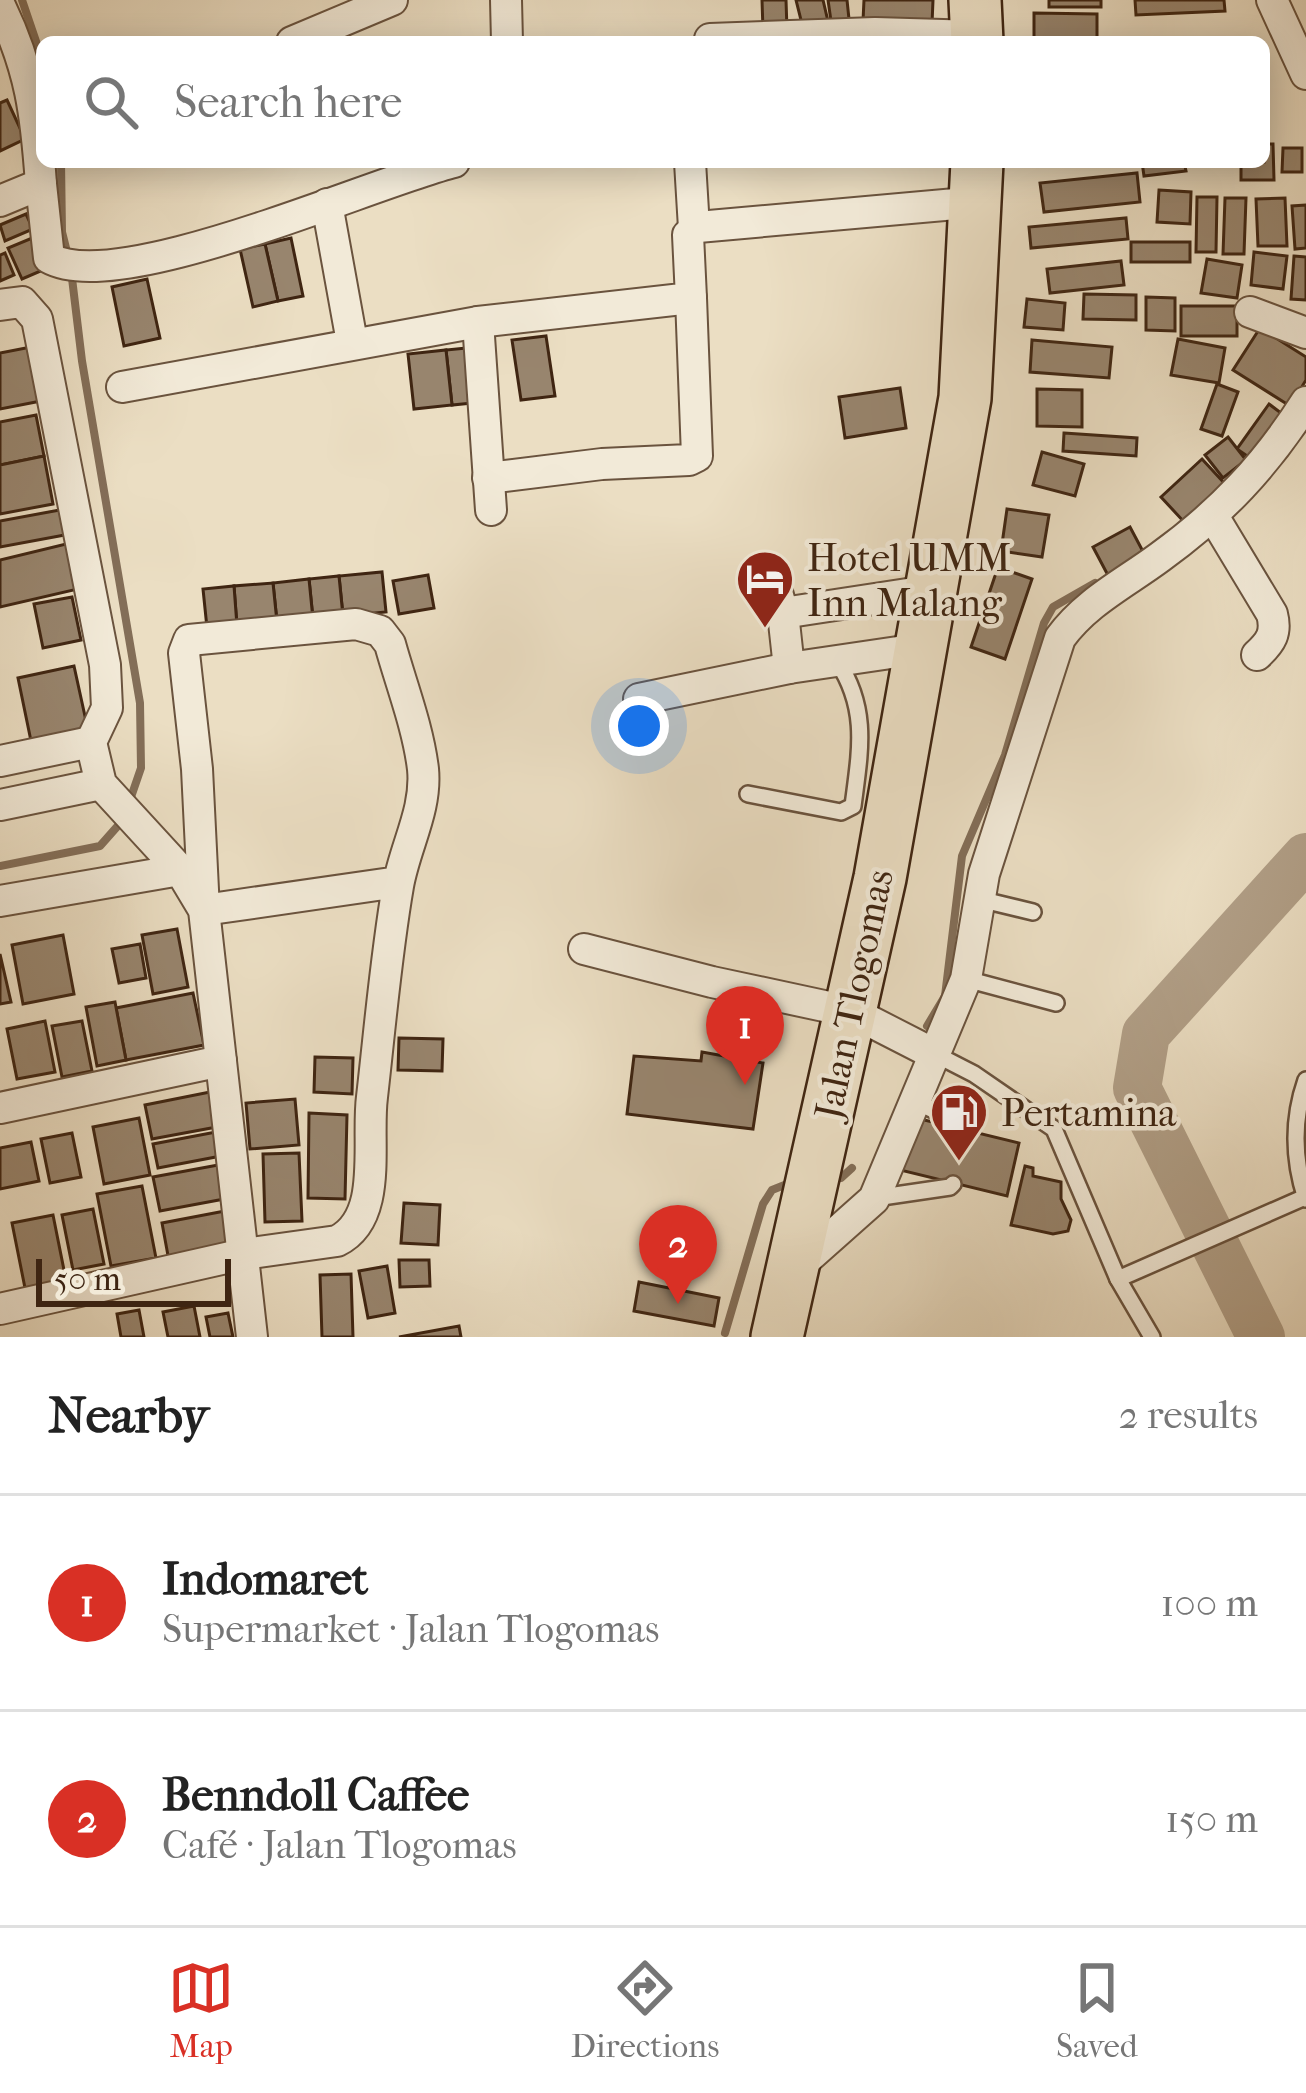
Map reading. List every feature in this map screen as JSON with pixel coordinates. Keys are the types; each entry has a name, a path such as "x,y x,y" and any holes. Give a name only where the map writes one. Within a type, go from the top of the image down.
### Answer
{"main road":[{"name":"Jalan Tlogomas","path":"777,1337 880,878 965,398 977,182"}],"street":[{"path":"306,36 392,0"},
{"path":"506,0 507,36"},
{"path":"1272,0 1306,74"},
{"path":"0,6 12,59 32,92 36,133"},
{"path":"852,36 977,26"},
{"path":"39,168 46,247 54,262 88,268 196,247 436,168"},
{"path":"690,168 694,228"},
{"path":"488,478 698,456 688,235 694,228 977,182"},
{"path":"0,201 41,184"},
{"path":"327,204 352,342"},
{"path":"122,387 478,322 691,298"},
{"path":"0,305 22,302 37,319 105,665 107,708 91,742 102,787 169,859 203,910"},
{"path":"1250,312 1302,332"},
{"path":"478,322 491,510"},
{"path":"794,1271 874,1198 966,979 979,899 1024,740 1060,638 1072,620 1104,594 1214,516 1274,452 1306,403"},
{"path":"1214,516 1272,614 1276,627 1272,638 1257,655"},
{"path":"770,571 783,614 789,668"},
{"path":"783,614 928,590"},
{"path":"0,1309 244,1254 337,1241 361,1223 367,1205 371,1105 398,882 422,802 423,770 390,644 380,631 356,624 194,638 186,643 184,653 199,790 203,910 244,1254 252,1337"},
{"path":"639,699 789,668 918,649"},
{"path":"0,761 91,742"},
{"path":"0,805 102,787"},
{"path":"0,901 169,859"},
{"path":"203,910 398,882"},
{"path":"584,950 852,1012 932,1053"},
{"path":"0,1108 221,1061"}],"lane":[{"path":"748,794 841,812 853,806 858,703 836,661"},
{"path":"979,899 1033,912"},
{"path":"966,979 1055,1003"},
{"path":"932,1053 974,1074 1054,1129 1118,1279 1152,1337"},
{"path":"1118,1279 1302,1200 1295,1130 1306,1080"},
{"path":"913,1100 964,1125 963,1130"},
{"path":"874,1198 953,1184"}],"building":[{"path":"762,0 786,0 787,30 763,30"},
{"path":"796,0 823,0 830,30 805,36"},
{"path":"828,0 847,0 849,19 831,21"},
{"path":"864,0 933,0 932,24 863,21"},
{"path":"1049,0 1101,0 1101,7 1049,7"},
{"path":"1135,0 1224,0 1225,11 1136,15"},
{"path":"1034,13 1097,14 1097,36 1034,36"},
{"path":"7,100 25,139 0,151 0,103"},
{"path":"1273,144 1274,180 1241,180 1241,168 1270,168"},
{"path":"1283,148 1302,148 1302,172 1282,172"},
{"path":"1143,168 1186,171 1144,176"},
{"path":"1137,173 1140,202 1044,212 1040,183"},
{"path":"1159,190 1191,192 1190,224 1157,222"},
{"path":"1197,197 1217,197 1216,252 1196,252"},
{"path":"1225,198 1246,198 1244,254 1223,254"},
{"path":"1285,198 1287,246 1258,246 1256,199"},
{"path":"1306,205 1306,248 1295,249 1292,206"},
{"path":"26,214 33,229 5,241 0,225"},
{"path":"1126,218 1128,239 1031,248 1029,227"},
{"path":"37,236 50,267 22,279 8,248"},
{"path":"291,238 303,296 278,301 265,244"},
{"path":"1131,242 1190,242 1190,262 1131,262"},
{"path":"265,244 278,301 253,307 240,249"},
{"path":"1254,252 1287,256 1283,289 1251,285"},
{"path":"5,253 14,275 0,281 0,255"},
{"path":"1294,256 1306,257 1306,300 1291,299"},
{"path":"1207,259 1242,265 1237,298 1201,293"},
{"path":"1121,261 1124,285 1050,293 1047,269"},
{"path":"147,279 160,338 124,346 112,287"},
{"path":"1084,294 1136,295 1136,320 1083,319"},
{"path":"1146,297 1175,298 1175,331 1146,330"},
{"path":"1027,299 1065,303 1063,330 1024,327"},
{"path":"1181,306 1237,306 1237,336 1181,336"},
{"path":"1260,328 1306,357 1306,380 1290,406 1233,370"},
{"path":"546,336 555,396 521,400 512,340"},
{"path":"1178,339 1225,348 1219,383 1171,375"},
{"path":"1032,340 1112,347 1109,378 1030,372"},
{"path":"36,346 46,400 0,409 0,353"},
{"path":"477,347 483,402 452,405 446,350"},
{"path":"446,350 452,405 414,409 408,354"},
{"path":"1217,384 1238,392 1222,436 1201,429"},
{"path":"900,388 906,428 845,438 839,397"},
{"path":"1037,389 1082,390 1082,427 1037,426"},
{"path":"1269,404 1285,416 1253,460 1237,449"},
{"path":"36,415 44,456 0,465 0,422"},
{"path":"1064,433 1137,438 1136,456 1063,451"},
{"path":"1228,437 1246,460 1223,478 1205,455"},
{"path":"1042,452 1084,464 1075,496 1033,485"},
{"path":"44,456 53,504 0,514 0,465"},
{"path":"1202,459 1226,485 1185,523 1161,497"},
{"path":"65,509 70,534 0,547 0,521"},
{"path":"1007,509 1049,515 1042,557 1001,551"},
{"path":"1130,527 1148,561 1111,581 1093,547"},
{"path":"66,544 78,589 0,607 0,560"},
{"path":"998,567 1032,579 1005,659 971,647"},
{"path":"382,572 386,612 343,616 339,576"},
{"path":"428,575 434,608 399,614 393,581"},
{"path":"339,576 343,616 313,619 309,579"},
{"path":"309,579 313,619 277,622 273,583"},
{"path":"273,583 277,622 237,626 234,586"},
{"path":"234,586 237,626 207,628 203,589"},
{"path":"72,597 81,640 43,648 34,604"},
{"path":"74,666 88,730 31,741 18,678"},
{"path":"177,929 188,987 153,994 142,935"},
{"path":"63,935 74,994 23,1004 12,945"},
{"path":"140,944 146,978 119,983 112,949"},
{"path":"0,954 11,1002 0,1004"},
{"path":"193,993 204,1045 126,1060 116,1008"},
{"path":"115,1002 126,1060 97,1066 86,1007"},
{"path":"45,1021 55,1072 17,1079 7,1029"},
{"path":"82,1021 92,1071 62,1077 52,1026"},
{"path":"399,1038 443,1039 442,1071 398,1070"},
{"path":"702,1052 763,1063 753,1129 627,1114 634,1056 701,1061"},
{"path":"315,1057 353,1058 352,1094 314,1092"},
{"path":"215,1091 222,1126 152,1139 145,1105"},
{"path":"295,1099 299,1145 250,1149 246,1103"},
{"path":"309,1113 347,1115 345,1199 308,1198"},
{"path":"912,1117 1019,1143 1007,1196 900,1170"},
{"path":"139,1118 150,1175 104,1184 93,1127"},
{"path":"216,1132 221,1156 158,1168 153,1144"},
{"path":"72,1133 81,1177 50,1183 41,1139"},
{"path":"31,1142 39,1181 0,1189 0,1148"},
{"path":"299,1153 302,1221 265,1222 263,1154"},
{"path":"229,1163 235,1197 160,1211 153,1177"},
{"path":"1025,1166 1033,1168 1033,1176 1061,1182 1061,1199 1071,1220 1068,1231 1053,1234 1011,1225"},
{"path":"142,1186 156,1258 111,1266 97,1194"},
{"path":"404,1203 440,1205 438,1245 401,1243"},
{"path":"93,1209 104,1264 73,1270 62,1215"},
{"path":"230,1210 237,1248 169,1261 162,1223"},
{"path":"53,1215 68,1290 27,1298 12,1223"},
{"path":"399,1260 429,1260 430,1286 400,1287"},
{"path":"387,1266 395,1313 368,1318 359,1271"},
{"path":"351,1274 353,1337 322,1337 320,1275"},
{"path":"639,1282 719,1298 714,1326 634,1311"},
{"path":"194,1306 200,1337 168,1337 163,1312"},
{"path":"139,1310 144,1337 121,1337 117,1314"},
{"path":"228,1313 233,1337 210,1337 206,1317"},
{"path":"459,1326 461,1337 399,1337"}],"waterway":[{"path":"22,0 36,41"},
{"path":"61,168 62,232 68,256"},
{"path":"71,270 140,703 141,768 130,800"},
{"path":"927,1026 945,996 962,856 1005,755 1044,623 1053,607 1095,583"},
{"path":"0,866 100,846 123,820"},
{"path":"1261,1337 1137,1088 1146,1034 1306,857"},
{"path":"831,1179 841,1178 852,1168"},
{"path":"725,1333 763,1204 772,1190 792,1182"}],"place":[{"name":"Hotel UMM Inn Malang","path":"765,630"},
{"name":"Indomaret","path":"745,1085"},
{"name":"Pertamina","path":"959,1163"},
{"name":"Benndoll Caffee","path":"678,1304"}]}
